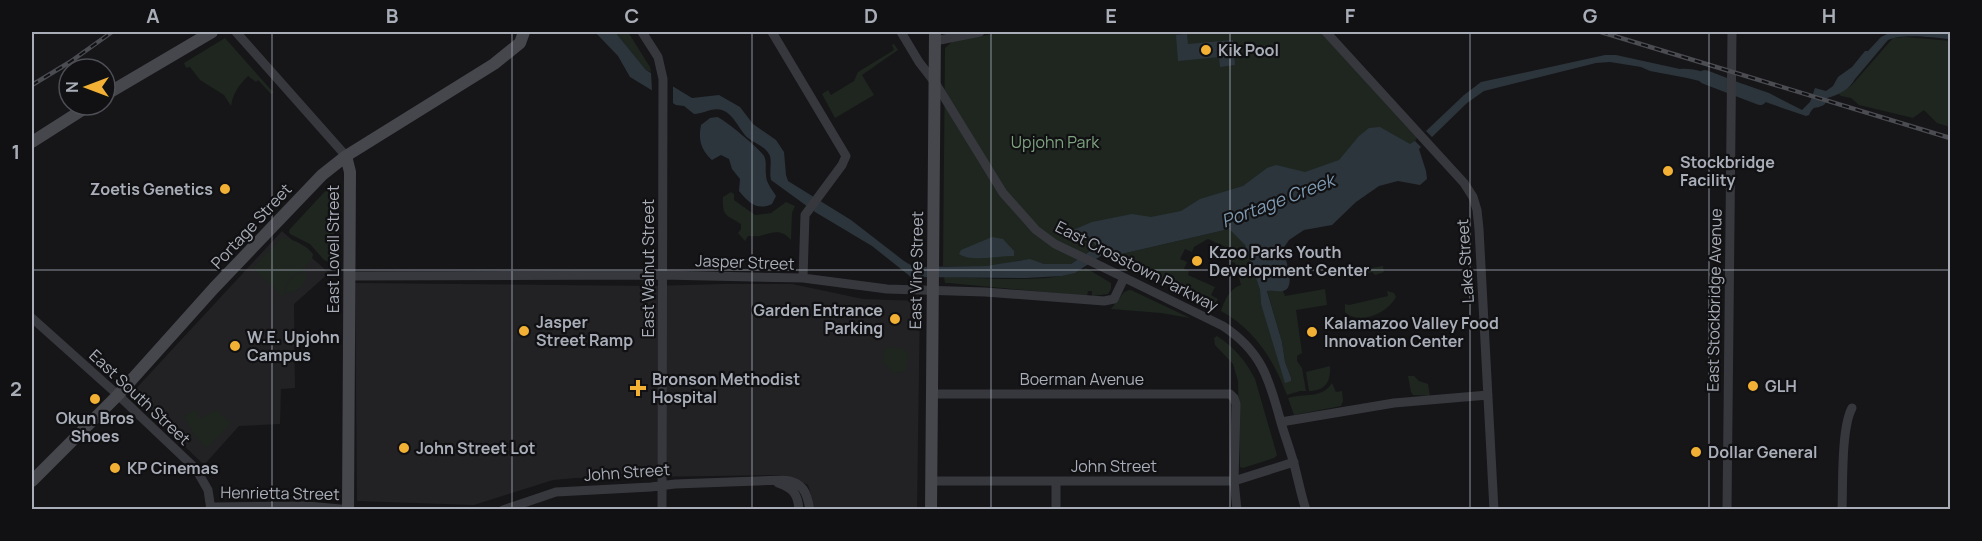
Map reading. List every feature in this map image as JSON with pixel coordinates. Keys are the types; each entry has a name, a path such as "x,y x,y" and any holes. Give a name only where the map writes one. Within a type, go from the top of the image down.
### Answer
{"street":[{"path":"117,88 212,32"},
{"path":"236,32 346,156"},
{"name":"Portage Street","path":"32,481 118,395 307,189 346,156 494,64 520,43 524,32"},
{"name":"East Walnut Street","path":"642,32 657,57 663,79 662,510"},
{"path":"772,32 846,156 842,165 808,208 804,219 803,278"},
{"name":"East Crosstown Parkway","path":"901,32 1011,203 1045,237 1093,263 1224,326 1255,354 1272,387 1306,510"},
{"path":"935,36 980,32"},
{"name":"Lake Street","path":"1326,32 1464,183 1473,197 1477,210 1494,510"},
{"name":"East Stockbridge Avenue","path":"1726,510 1732,32"},
{"name":"East Vine Street","path":"931,510 935,36"},
{"path":"32,142 71,117"},
{"name":"East Lovell Street","path":"346,156 350,172 349,509"},
{"name":"Jasper Street","path":"350,276 662,274 803,278 887,289 932,278 985,292 1110,301 1117,295 1125,278"},
{"name":"East South Street","path":"32,318 196,469 208,490 211,508"},
{"name":"Boerman Avenue","path":"932,394 1225,393 1233,396 1237,410 1234,481"},
{"path":"1281,422 1394,404 1488,395"},
{"path":"1842,510 1845,435 1852,408"},
{"name":"John Street","path":"931,481 1234,481 1294,462"},
{"path":"773,481 794,491 797,495 799,510"},
{"name":"John Street","path":"503,510 556,492 690,483 773,481 798,483 804,489 810,510"},
{"path":"1056,481 1056,510"},
{"path":"1234,481 1238,510"},
{"name":"Henrietta Street","path":"211,508 307,506 349,509"}],"shaded area":[{"name":"W.E. Upjohn Campus","path":"282,231 329,273 294,304 295,388 281,389 280,424 239,426 204,465 131,394"},
{"name":"Bronson Methodist Hospital","path":"355,283 652,286 792,284 863,299 920,301 917,509 815,509 808,485 785,475 553,480 474,505 357,501"}],"green space":[{"path":"615,32 628,32 651,72 646,70"},
{"name":"Upjohn Park","path":"1004,32 1321,32 1417,138 1414,143 1362,161 1097,246 1071,264 1044,264 1021,260 1002,265 943,266 945,48 953,41"},
{"path":"225,38 273,93 271,94 258,80 256,82 248,76 233,97 231,106 224,95 200,80 190,67 186,68 184,63"},
{"path":"1893,38 1950,41 1950,127 1937,123 1924,110 1913,118 1859,105 1851,98 1838,93 1851,86"},
{"path":"894,44 898,50 862,75 874,95 835,118 822,94 828,90 831,95 854,81 858,72 894,50 892,45"},
{"path":"329,187 335,190 334,260 332,263 324,260 310,244 289,232"},
{"path":"731,192 734,194 734,200 755,215 771,213 786,202 795,206 792,213 791,240 778,232 748,236 745,241 738,233 741,224 726,215 723,209 723,197"},
{"path":"1229,229 1245,245 1260,290 1261,304 1291,378 1267,290 1283,291 1285,296 1325,289 1327,305 1296,310 1302,353 1297,356 1297,361 1302,368 1306,391 1287,395 1276,369 1262,347 1244,327 1221,311 1231,292 1241,285 1235,263 1229,261 1227,257 1230,249 1208,239 1194,247 1192,252 1185,249 1180,259 1187,262 1184,269 1189,271 1188,275 1215,287 1211,295 1218,299 1213,308 1104,255 1106,253 1113,256"},
{"path":"281,238 299,243 313,254 305,270 289,280 284,298 253,268"},
{"path":"1383,266 1384,272 1375,275 1372,272 1352,278 1333,277 1332,275"},
{"path":"1086,268 1111,283 1108,294 1092,296 1092,291 1088,291 1087,296 945,283 944,277 1036,279 1070,274"},
{"path":"306,272 301,287 286,293 287,285 292,279"},
{"path":"1129,290 1190,318 1111,309 1124,292"},
{"path":"1387,291 1394,293 1396,297 1387,308 1373,316 1358,318 1345,312 1345,304 1388,296"},
{"path":"1217,336 1239,355 1255,379 1277,455 1274,458 1240,467 1238,381 1233,364 1215,345 1214,338"},
{"path":"888,347 905,349 908,355 906,371 893,373 882,361 883,351"},
{"path":"1330,366 1326,384 1315,391 1309,391 1306,372"},
{"path":"1408,376 1414,376 1419,381 1428,384 1430,396 1413,395"},
{"path":"1332,383 1336,392 1342,391 1341,406 1294,415 1288,398 1318,393"},
{"path":"195,410 201,419 216,410 231,423 207,448 195,436 184,416"}],"water":[{"path":"595,32 615,32 646,70 692,98 719,95 740,107 753,124 776,140 784,152 788,181 851,220 914,267 986,266 1030,259 1044,264 1071,264 1096,247 1092,240 1071,231 1092,222 1132,214 1151,217 1181,211 1200,199 1243,186 1267,168 1276,165 1305,172 1339,160 1359,136 1369,128 1380,127 1410,144 1415,141 1421,147 1419,149 1427,179 1420,185 1398,181 1379,186 1356,202 1332,225 1304,230 1289,240 1283,249 1290,279 1289,285 1283,291 1267,291 1291,378 1291,381 1285,383 1261,304 1260,290 1245,245 1229,229 1113,256 1105,253 1075,273 1062,276 911,277 872,246 815,212 771,180 770,156 763,147 748,138 726,112 715,109 694,114 684,106 676,105 630,77 618,56"},
{"path":"1891,32 1950,33 1950,39 1910,36 1888,40 1847,89 1827,98 1825,104 1814,108 1806,116 1742,94 1743,84 1769,93 1802,110 1810,102 1815,88 1826,91 1833,86 1838,77 1852,67 1865,51 1868,51 1881,37"},
{"name":"Kik Pool","path":"1187,34 1188,44 1233,40 1235,65 1220,67 1219,57 1178,61 1176,35"},
{"path":"1605,55 1691,69 1720,80 1720,86 1641,67 1610,62 1596,63 1484,91 1467,103 1432,137 1426,131 1481,82"},
{"path":"717,117 742,135 764,156 767,181 776,196 772,204 762,207 750,202 739,191 740,179 732,169 729,159 721,155 712,160 705,152 700,140 701,125 710,118"},
{"path":"992,237 1003,239 1014,251 1014,256 971,258 959,254 961,250"}],"pier":[{"path":"651,72 673,85 673,104 652,91"}],"waterway":[{"name":"Portage Creek","path":"1705,77 1760,98"}],"railway":[{"path":"32,85 70,62 112,32"},
{"path":"1601,32 1950,138"}],"place":[{"name":"Kik Pool","path":"1206,50"},
{"name":"Stockbridge Facility","path":"1668,171"},
{"name":"Zoetis Genetics","path":"225,189"},
{"name":"Kzoo Parks Youth Development Center","path":"1197,261"},
{"name":"Garden Entrance Parking","path":"895,319"},
{"name":"Jasper Street Ramp","path":"524,331"},
{"name":"Kalamazoo Valley Food Innovation Center","path":"1312,332"},
{"name":"W.E. Upjohn Campus","path":"235,346"},
{"name":"GLH","path":"1753,386"},
{"name":"Bronson Methodist Hospital","path":"638,388"},
{"name":"Okun Bros Shoes","path":"95,399"},
{"name":"John Street Lot","path":"404,448"},
{"name":"Dollar General","path":"1696,452"},
{"name":"KP Cinemas","path":"115,468"}]}
